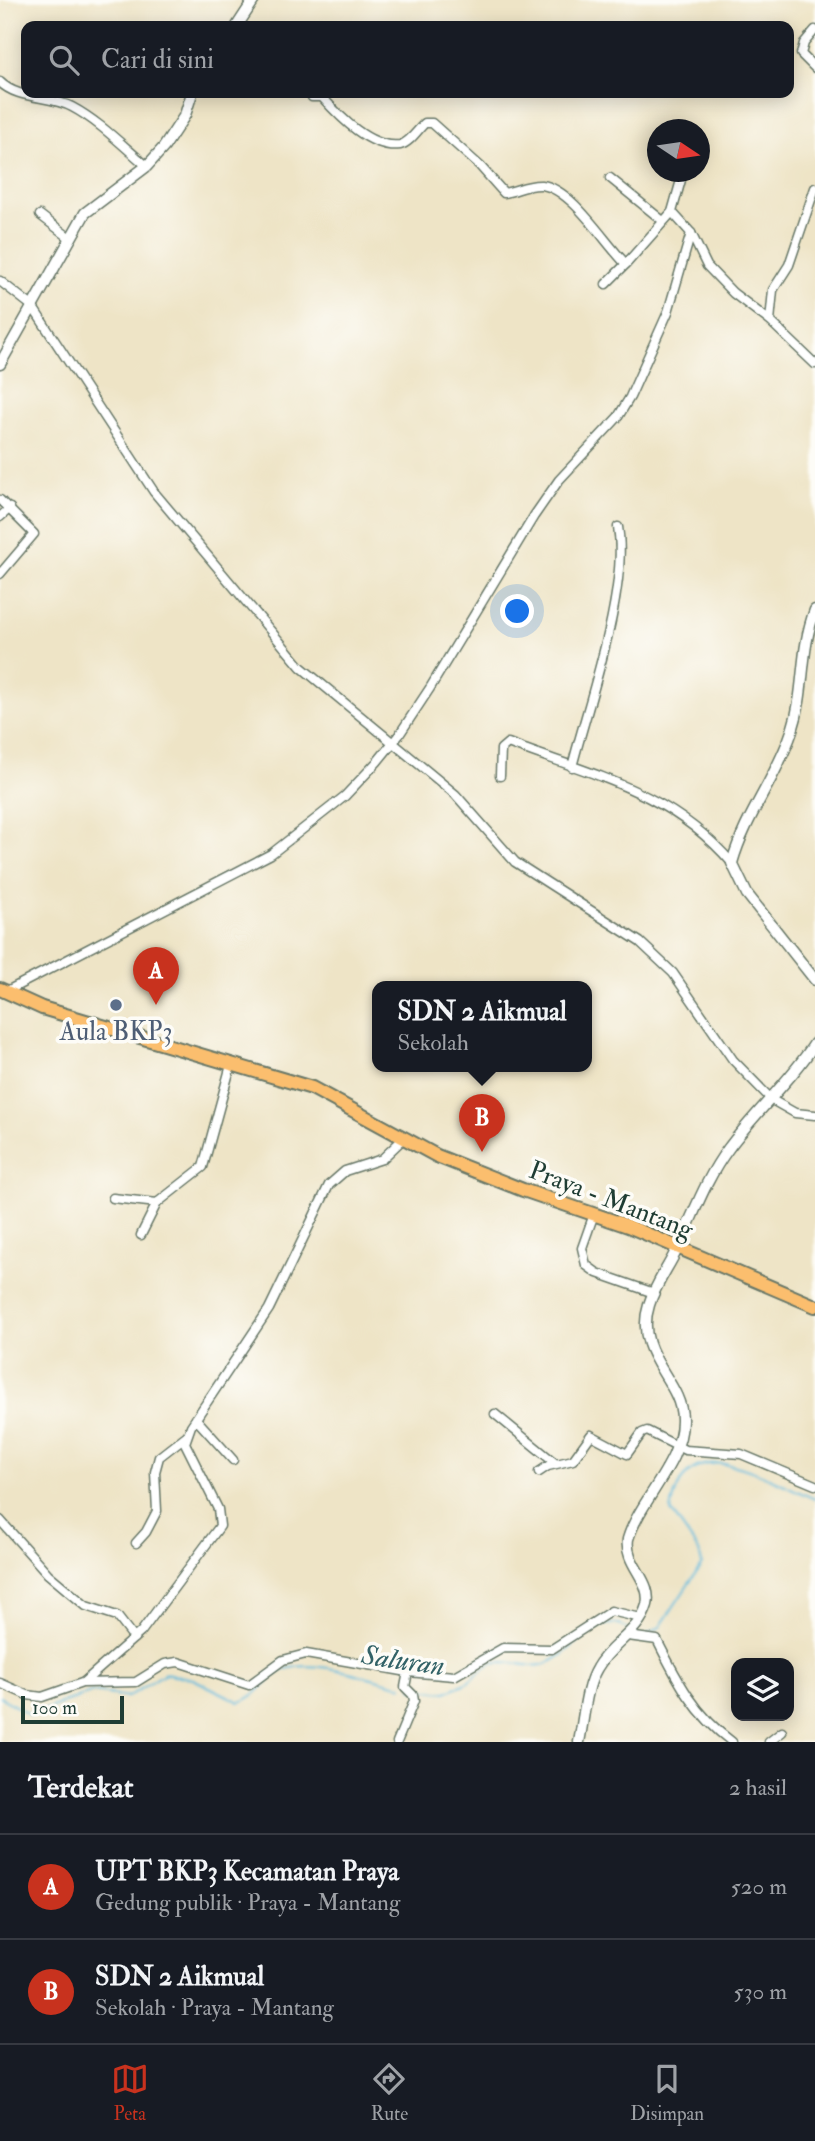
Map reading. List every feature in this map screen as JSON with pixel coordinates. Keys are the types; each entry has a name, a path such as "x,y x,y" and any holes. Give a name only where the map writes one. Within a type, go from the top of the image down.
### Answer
{"main road":[{"name":"Praya - Mantang","path":"3,990 42,1008 312,1088 437,1156 628,1226 815,1306"}],"street":[{"path":"240,21 254,0"},
{"path":"815,30 804,43 801,54 815,68"},
{"path":"0,82 21,93"},
{"path":"50,98 75,108 147,166"},
{"path":"0,364 90,207 147,166 181,123 190,98"},
{"path":"323,98 361,134 397,145 409,140 427,122 432,123 480,166 504,193 528,185 542,186 565,195 626,264"},
{"path":"610,178 663,221"},
{"path":"607,284 672,212 680,182"},
{"path":"769,321 773,290 789,265 815,188"},
{"path":"672,212 691,233 707,266 733,293 769,321 815,364"},
{"path":"40,215 70,238"},
{"path":"3,990 271,854 345,796 394,742 559,480 618,417 631,397 668,312 691,233"},
{"path":"0,281 32,306 114,434 172,514 212,558 301,667 455,794 515,862 630,936 673,973 733,1060 772,1100 795,1113 815,1115"},
{"path":"0,500 34,534 0,574"},
{"path":"0,517 10,508"},
{"path":"572,768 611,614 620,564 618,527"},
{"path":"732,863 793,729 802,697 804,646 815,610"},
{"path":"500,776 501,749 508,743 665,804 700,830 732,863 747,894 815,980"},
{"path":"579,1742 595,1670 634,1628 648,1593 627,1554 628,1539 676,1446 682,1418 680,1408 650,1349 646,1333 648,1306 677,1249 701,1191 715,1168 815,1043"},
{"path":"141,1235 157,1203 203,1167 231,1065"},
{"path":"136,1543 146,1532 157,1511 155,1472 159,1457 186,1436 269,1309 329,1185 345,1171 382,1159 404,1138"},
{"path":"113,1198 157,1203"},
{"path":"594,1214 582,1248 586,1265 597,1273 654,1293"},
{"path":"495,1414 555,1464"},
{"path":"196,1419 233,1460"},
{"path":"539,1472 555,1464 573,1460 591,1435 627,1454 644,1431 676,1446 697,1452 741,1454 815,1485"},
{"path":"82,1683 149,1623 220,1526 218,1509 185,1443 186,1436"},
{"path":"0,1520 48,1574 86,1606 117,1616 134,1638"},
{"path":"0,1683 35,1697 82,1683 136,1682 164,1664 178,1662 249,1685 283,1660 306,1654 407,1679 454,1676 503,1648 552,1649 611,1611 634,1628 657,1640 689,1700 717,1731 732,1742"},
{"path":"397,1742 414,1701 407,1679"},
{"path":"769,1742 782,1732"}],"waterway":[{"name":"Saluran","path":"646,1635 660,1627 702,1564 699,1551 671,1511 679,1485 692,1470 710,1464 730,1465 752,1471 815,1499"},
{"name":"Saluran","path":"411,1688 446,1692 468,1682 491,1663 532,1666 545,1664 556,1659 595,1629 616,1624 628,1629"},
{"name":"Saluran","path":"0,1697 30,1715 93,1692 128,1697 165,1673 193,1679 240,1702 251,1697 279,1672 307,1666 339,1670 402,1686"}],"place":[{"name":"Aula BKP3","path":"116,1005"},
{"name":"UPT BKP3 Kecamatan Praya","path":"156,1005"},
{"name":"SDN 2 Aikmual","path":"482,1152"}]}
